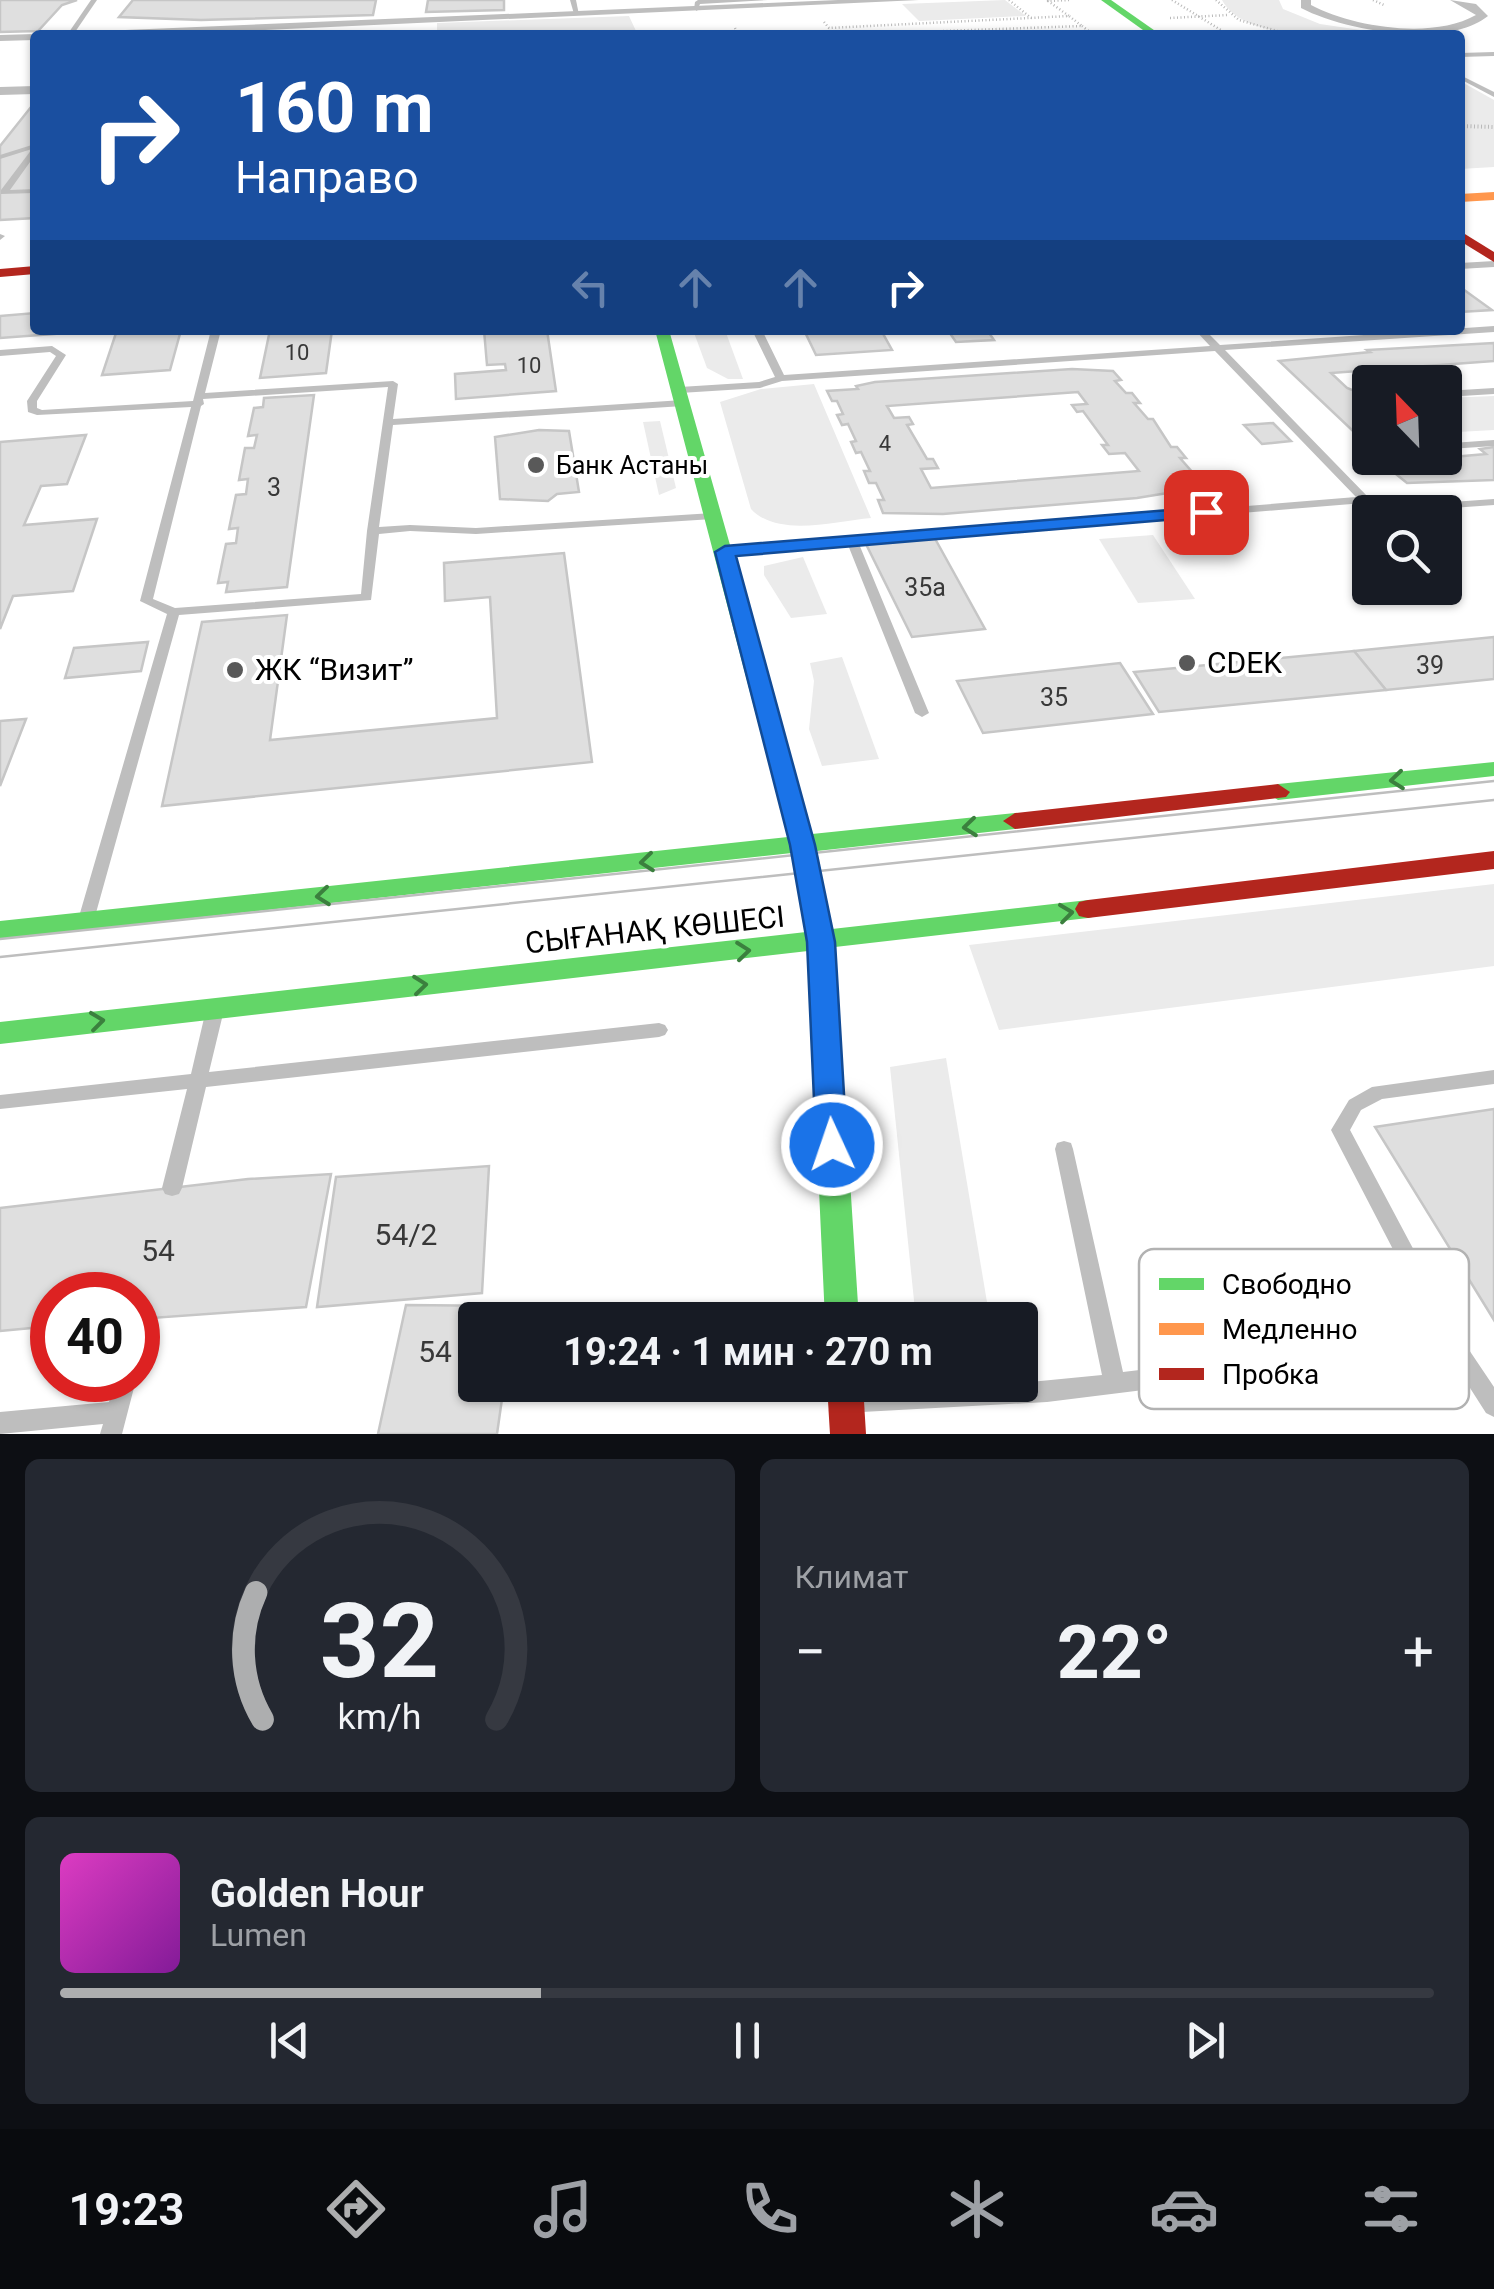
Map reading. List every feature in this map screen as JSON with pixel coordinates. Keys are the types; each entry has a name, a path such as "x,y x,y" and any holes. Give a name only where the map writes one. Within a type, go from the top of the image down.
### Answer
{"main road":[{"path":"1105,0 1162,26"},
{"path":"1465,190 1494,188"},
{"path":"1465,198 1494,196"},
{"path":"1465,240 1494,261"},
{"path":"0,272 30,270"},
{"path":"0,280 30,278"},
{"path":"664,335 803,845 821,942 841,1302"},
{"path":"0,930 1494,770"},
{"name":"СЫҒАНАҚ КӨШЕСІ","path":"0,1033 216,1006 821,942 1494,860"},
{"path":"846,1402 848,1434"}],"street":[{"path":"194,30 914,0"},
{"path":"1306,0 1305,6 1324,16 1387,28 1454,28 1480,21 1483,16 1472,6 1455,0"},
{"path":"0,38 30,37"},
{"path":"0,91 30,90"}],"lane":[{"path":"77,30 94,0"},
{"path":"573,0 577,14"},
{"path":"698,9 698,2 765,0"},
{"path":"1465,55 1494,54"},
{"path":"1465,80 1494,95"},
{"path":"0,157 30,149"},
{"path":"30,155 4,192 30,191"},
{"path":"16,176 30,176"},
{"path":"1465,265 1494,261"},
{"path":"1465,332 1494,330"},
{"path":"0,353 52,349 61,355 32,401 32,410 41,414 200,400 393,384 367,597 174,612 146,601 200,400 215,335"},
{"path":"760,335 781,378"},
{"path":"1205,335 1361,495"},
{"path":"389,422 682,396 760,385 781,378 1413,335"},
{"path":"1462,393 1494,391"},
{"path":"1462,445 1494,442"},
{"path":"725,552 1352,501"},
{"path":"1462,504 1494,502"},
{"path":"373,532 410,528 476,531 714,516"},
{"path":"852,541 922,713"},
{"path":"86,921 174,612"},
{"path":"172,1188 216,1006"},
{"path":"0,1102 659,1030"},
{"path":"1403,1249 1340,1130 1355,1105 1378,1092 1494,1077"},
{"path":"1064,1149 1115,1384"},
{"path":"1469,1368 1494,1406"},
{"path":"1038,1392 1139,1381"},
{"path":"0,1423 114,1423"}],"path":[{"path":"1008,0 1032,18"},
{"path":"1048,0 1069,0"},
{"path":"1048,0 1087,30"},
{"path":"1172,0 1221,30"},
{"path":"1216,0 1229,15"},
{"path":"1373,0 1384,5"},
{"path":"1162,26 1199,16 1229,15 1276,30"},
{"path":"861,30 1069,16"},
{"path":"810,22 824,22 830,30"},
{"path":"736,30 733,26 746,25"},
{"path":"1004,30 1082,26"},
{"path":"1465,126 1494,127"}],"shaded area":[{"path":"1005,0 1026,16 919,21 902,4"},
{"path":"1222,0 1279,0 1283,9 1320,24 1361,30 1272,30 1234,14"},
{"path":"629,16 636,30 437,30 437,23"},
{"path":"1465,84 1494,100 1494,167 1465,169"},
{"path":"695,335 727,335 743,379 728,379 707,368"},
{"path":"814,384 871,518 791,525 762,518 751,509 720,402 761,389"},
{"path":"1494,396 1494,430 1462,432 1462,397"},
{"path":"660,421 676,488 659,495 643,422"},
{"path":"1153,535 1195,599 1138,603 1099,539"},
{"path":"803,557 827,614 791,618 764,575 764,566"},
{"path":"842,657 879,759 822,766 809,729 814,681 810,663"},
{"path":"1494,884 1494,966 999,1030 969,945"},
{"path":"946,1058 987,1302 914,1302 890,1067"}],"building":[{"path":"0,0 77,0 62,5 39,30 0,32"},
{"path":"133,0 376,0 373,15 201,20 119,17"},
{"path":"428,0 504,0 504,10 426,12"},
{"path":"30,108 30,218 0,220 0,146"},
{"path":"1465,291 1492,310 1465,312"},
{"path":"30,313 30,335 40,335 0,338 0,316"},
{"path":"115,335 180,335 170,370 102,375"},
{"path":"269,335 331,335 326,373 260,378"},
{"path":"484,335 548,335 556,391 456,399 455,374 506,370 505,364 487,365"},
{"path":"806,335 884,335 892,350 816,355"},
{"path":"951,335 990,335 994,340 956,342"},
{"path":"1494,343 1494,361 1352,365 1352,371 1331,373 1352,390 1352,430 1279,361 1370,352 1367,350"},
{"path":"1072,369 1113,371 1121,380 1115,381 1126,393 1132,393 1140,403 1134,403 1148,419 1153,419 1171,447 1177,447 1186,458 1180,458 1210,486 1137,498 943,514 883,513 878,500 884,500 876,483 869,483 864,471 870,471 861,452 856,453 851,442 856,441 848,424 842,425 837,415 843,414 837,401 832,401 827,391 858,389 856,386","holes":["1078,392 1087,404 1072,405 1077,412 1083,411 1108,445 1102,445 1109,454 1125,453 1139,471 931,488 921,469 938,468 933,459 927,459 907,425 913,424 909,417 894,418 887,406"]},
{"path":"314,395 287,587 226,592 228,582 218,583 226,544 236,543 238,528 229,529 236,495 246,494 248,479 239,480 245,448 254,448 257,435 248,436 254,408 263,407 264,398"},
{"path":"1273,423 1291,441 1262,444 1244,425"},
{"name":"Банк Астаны","path":"539,430 569,431 579,492 557,494 548,501 500,499 495,437"},
{"path":"86,435 67,484 41,486 24,525 97,519 73,591 13,596 0,629 0,442"},
{"path":"1494,447 1494,480 1407,483 1397,475 1462,475 1462,456 1486,454 1480,449"},
{"path":"933,535 985,629 912,637 865,542"},
{"name":"ЖК “Визит”","path":"564,553 592,762 162,806 202,622 287,615 270,740 497,718 490,597 445,601 444,563"},
{"path":"1494,637 1494,679 1386,690 1354,651"},
{"path":"148,642 141,671 65,678 74,648"},
{"path":"1354,651 1386,690 1159,712 1134,672"},
{"path":"1120,663 1153,714 983,733 957,681"},
{"path":"26,719 0,786 0,721"},
{"path":"1494,1109 1494,1320 1469,1279 1469,1249 1450,1249 1375,1127"},
{"path":"489,1166 482,1293 317,1307 336,1177"},
{"path":"331,1174 306,1307 160,1317 160,1272 30,1272 30,1328 0,1331 0,1208 248,1179"},
{"path":"406,1305 458,1305 458,1402 502,1402 497,1434 378,1434"}],"tram line":[{"path":"0,939 1494,781"},
{"path":"0,957 1494,800"}],"traffic: fast":[{"path":"1105,0 1149,30"},
{"path":"663,335 803,845 821,942 841,1302"},
{"path":"1278,792 1494,769"},
{"path":"0,930 1015,821"},
{"path":"0,1033 1088,909"}],"traffic: slow":[{"path":"1465,198 1494,196"}],"traffic: jam":[{"path":"1465,238 1494,258"},
{"path":"0,273 30,270"},
{"path":"1015,821 1278,792"},
{"path":"1088,909 1494,860"},
{"path":"846,1402 848,1434"}],"place":[{"name":"Банк Астаны","path":"536,465"},
{"name":"CDEK","path":"1187,663"},
{"name":"ЖК “Визит”","path":"235,670"}],"route":[{"path":"832,1145 821,942 803,845 725,552 1206,512"}]}
